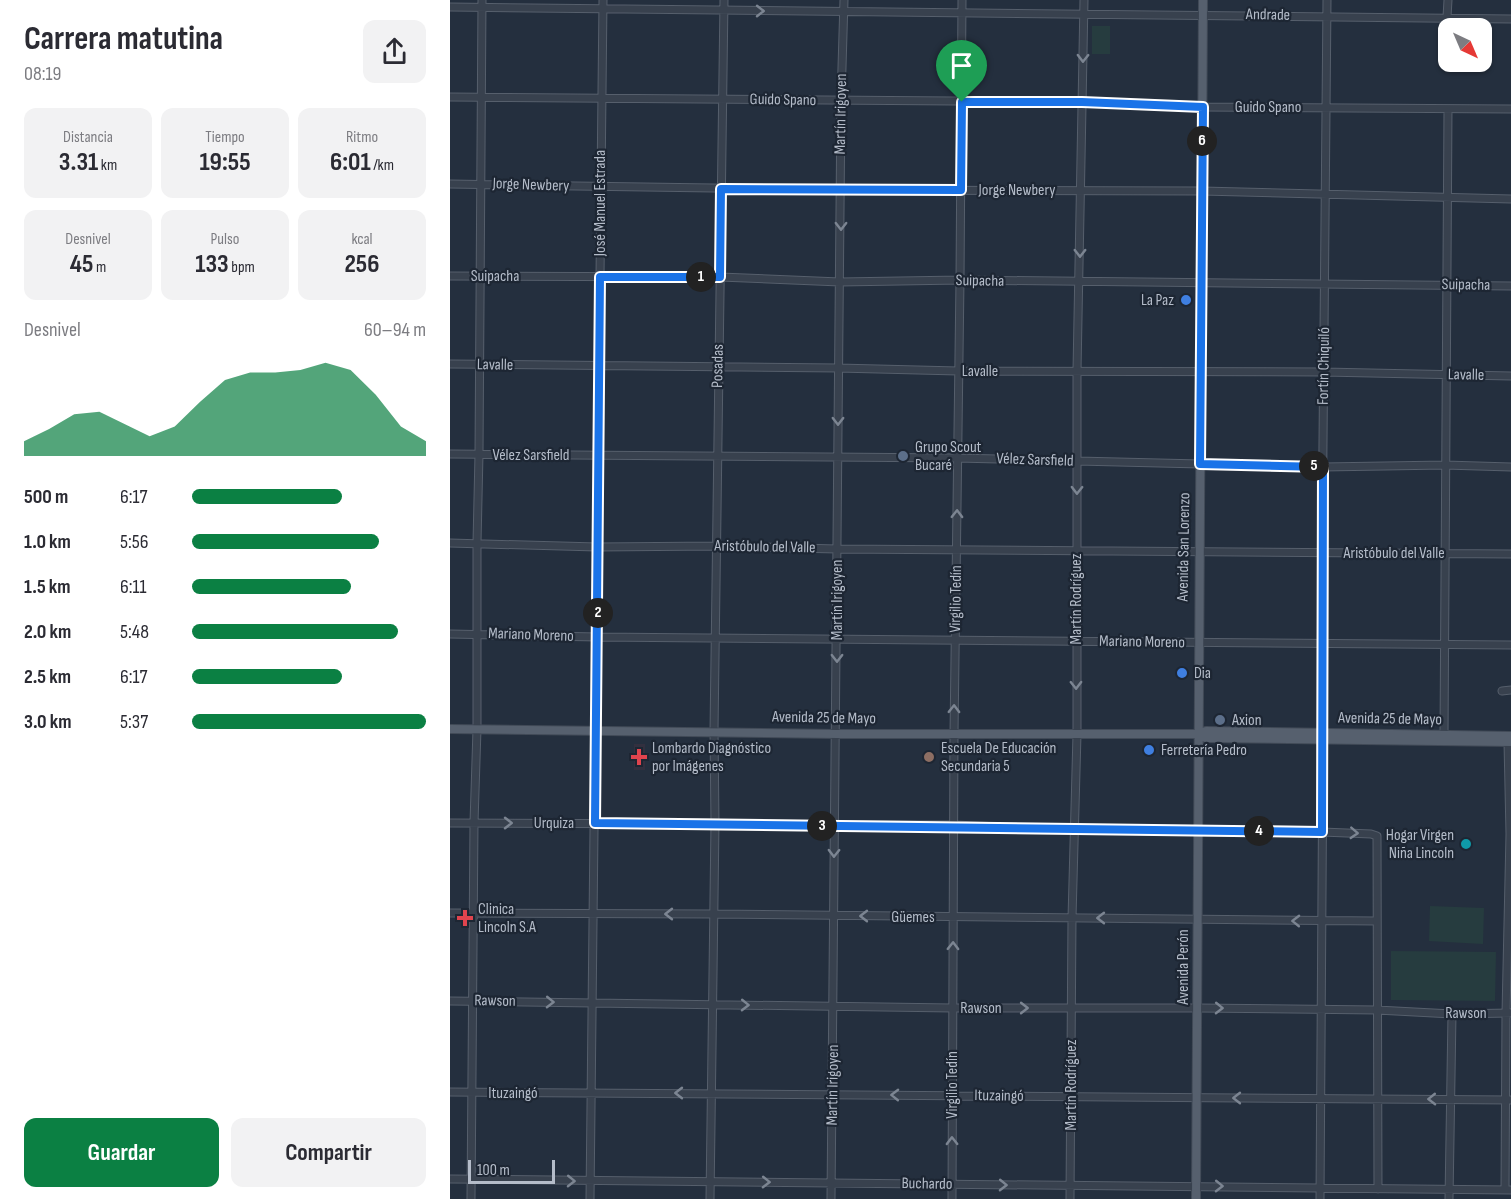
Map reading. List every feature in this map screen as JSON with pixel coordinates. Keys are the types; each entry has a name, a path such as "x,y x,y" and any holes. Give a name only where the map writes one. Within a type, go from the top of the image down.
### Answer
{"main road":[{"name":"Avenida San Lorenzo","path":"1197,734 1203,0"},
{"name":"Avenida 25 de Mayo","path":"450,729 1077,735 1197,734 1206,731 1510,740"},
{"name":"Avenida Perón","path":"1196,1199 1197,734"}],"street":[{"name":"José Manuel Estrada","path":"591,1199 603,0"},
{"name":"Posadas","path":"710,1199 724,0"},
{"name":"Martín Irigoyen","path":"831,1199 834,826 837,734 838,368 844,0"},
{"name":"Virgilio Tedín","path":"952,1199 954,734 962,0"},
{"name":"Martín Rodríguez","path":"1070,1199 1072,918 1077,735 1077,371 1084,0"},
{"name":"Fortín Chiquiló","path":"1320,1199 1327,0"},
{"path":"1447,17 1448,0"},
{"name":"Andrade","path":"450,7 482,4 724,11 1327,15 1511,19"},
{"path":"471,1199 482,4"},
{"name":"Guido Spano","path":"450,97 1082,102 1203,107 1511,109"},
{"path":"1444,739 1448,109"},
{"name":"Jorge Newbery","path":"450,184 721,189 1202,191 1511,199"},
{"name":"Suipacha","path":"450,276 720,277 840,282 960,280 1511,286"},
{"name":"Lavalle","path":"450,364 958,371 1324,372 1511,376"},
{"name":"Vélez Sarsfield","path":"450,454 838,459 957,458 1323,467 1511,466"},
{"name":"Aristóbulo del Valle","path":"450,543 597,547 717,546 1511,554"},
{"name":"Mariano Moreno","path":"450,634 1511,645"},
{"path":"1502,691 1511,690"},
{"path":"1508,1190 1510,740"},
{"name":"Urquiza","path":"450,823 954,825 1074,830 1371,834 1377,836 1376,921"},
{"name":"Güemes","path":"450,914 714,914 1376,921"},
{"path":"1376,921 1378,1189"},
{"name":"Rawson","path":"450,1001 1508,1013"},
{"path":"1449,1199 1452,1014"},
{"name":"Ituzaingó","path":"450,1092 1509,1100"},
{"name":"Buchardo","path":"450,1179 1508,1190"}],"shaded area":[{"name":"Lombardo Diagnóstico por Imágenes","path":"634,744 645,744 645,770 634,770"}],"green space":[{"path":"1092,26 1110,26 1110,54 1092,54"},
{"path":"1430,906 1484,908 1483,944 1429,941"},
{"path":"1391,951 1496,952 1495,1001 1391,1000"}],"place":[{"name":"La Paz","path":"1186,300"},
{"name":"Grupo Scout Bucaré","path":"903,456"},
{"name":"Dia","path":"1182,673"},
{"name":"Axion","path":"1220,720"},
{"name":"Ferretería Pedro","path":"1149,750"},
{"name":"Lombardo Diagnóstico por Imágenes","path":"639,757"},
{"name":"Escuela De Educación Secundaria 5","path":"929,757"},
{"name":"Hogar Virgen Niña Lincoln","path":"1466,844"},
{"name":"Clinica Lincoln S.A","path":"465,918"}],"route":[{"path":"962,102 1082,102 1203,107 1200,464 1323,467 1322,832 1074,830 954,825 595,823 600,277 720,277 721,189 961,190 962,102"}]}
